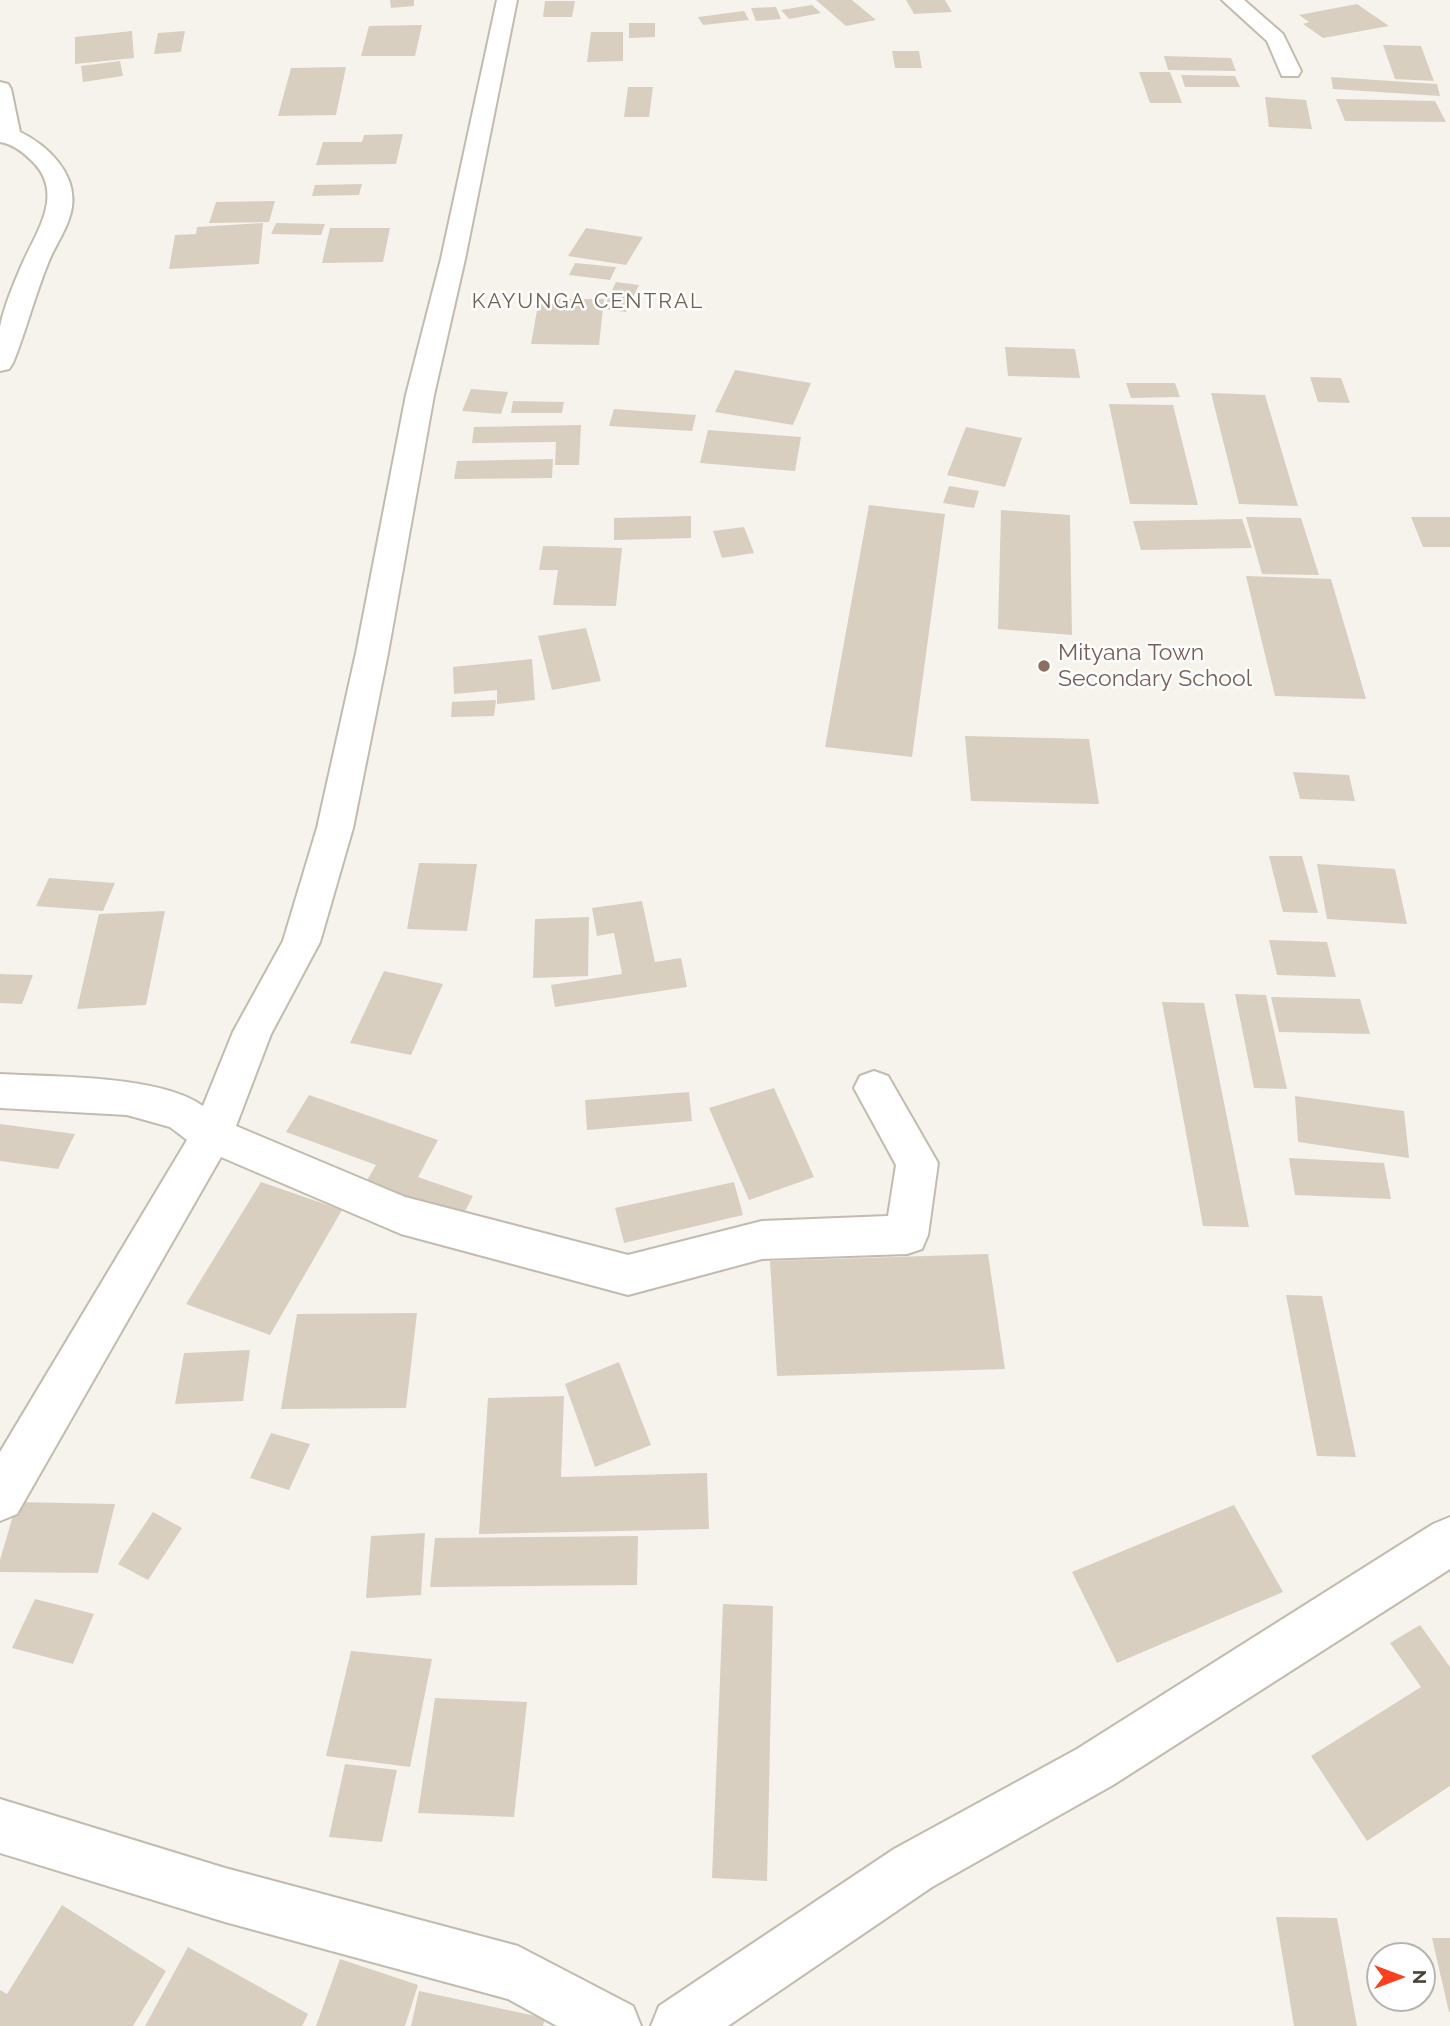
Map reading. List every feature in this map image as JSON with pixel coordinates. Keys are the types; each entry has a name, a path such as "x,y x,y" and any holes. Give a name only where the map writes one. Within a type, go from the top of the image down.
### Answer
{"street":[{"path":"0,1497 212,1135 252,1032 302,942 335,828 372,653 420,395 453,259 507,0"},
{"path":"1232,0 1276,38 1290,71"},
{"path":"0,89 5,136 42,156 59,186 60,206 34,268 0,363"},
{"path":"0,1091 127,1098 182,1113 212,1135 401,1215 628,1275 762,1240 907,1235 917,1163 874,1088"},
{"path":"679,2026 913,1868 1095,1767 1450,1541"},
{"path":"0,1826 225,1895 518,1974 613,2026"}],"building":[{"path":"390,0 414,0 414,6 391,8"},
{"path":"816,0 852,0 876,20 846,26"},
{"path":"906,0 945,0 952,12 914,14"},
{"path":"545,1 575,1 572,17 543,17"},
{"path":"1357,4 1389,26 1323,38 1303,24 1309,22 1299,15"},
{"path":"812,5 821,13 789,19 781,10"},
{"path":"776,7 781,19 756,21 751,8"},
{"path":"744,11 749,20 703,25 698,17"},
{"path":"629,23 655,23 655,37 629,38"},
{"path":"422,25 415,56 361,56 369,26"},
{"path":"132,31 134,58 75,64 75,37"},
{"path":"185,31 181,52 154,54 158,33"},
{"path":"591,32 623,32 623,61 587,62"},
{"path":"1383,45 1421,46 1434,81 1395,79"},
{"path":"892,51 919,51 922,68 895,68"},
{"path":"1164,56 1231,58 1236,71 1168,70"},
{"path":"120,61 123,76 83,82 81,66"},
{"path":"346,67 336,115 278,116 291,68"},
{"path":"1139,72 1170,72 1182,103 1150,103"},
{"path":"1181,75 1235,76 1240,87 1185,87"},
{"path":"1331,77 1437,84 1440,96 1333,89"},
{"path":"628,87 653,87 649,117 624,117"},
{"path":"1265,97 1306,100 1312,129 1269,127"},
{"path":"1336,99 1435,101 1446,122 1345,121"},
{"path":"403,134 396,164 316,165 323,142 362,142 364,135"},
{"path":"362,184 359,195 312,196 315,185"},
{"path":"275,201 269,222 209,223 216,202"},
{"path":"263,223 259,264 169,269 175,235 196,234 197,227"},
{"path":"276,223 325,224 321,235 271,234"},
{"path":"330,228 390,228 383,262 322,263"},
{"path":"586,228 643,237 626,265 568,256"},
{"path":"575,263 616,267 610,280 569,275"},
{"path":"616,282 639,285 626,312 603,309"},
{"path":"539,299 604,299 599,345 531,344"},
{"path":"1005,347 1075,349 1080,378 1008,376"},
{"path":"735,370 811,383 793,425 715,412"},
{"path":"1310,377 1341,378 1350,403 1318,402"},
{"path":"1126,383 1175,383 1180,397 1131,398"},
{"path":"471,389 508,392 501,414 462,411"},
{"path":"1211,393 1265,395 1298,506 1239,504"},
{"path":"513,401 564,402 562,413 511,413"},
{"path":"1109,404 1173,405 1198,505 1130,504"},
{"path":"614,409 696,415 692,431 609,426"},
{"path":"581,425 579,465 555,465 556,442 472,443 474,427"},
{"path":"966,427 1022,438 1005,487 947,475"},
{"path":"708,430 801,437 795,471 700,463"},
{"path":"553,459 552,478 454,479 457,461"},
{"path":"949,486 979,491 974,508 943,503"},
{"path":"869,505 945,514 912,757 825,747"},
{"path":"1001,510 1070,515 1072,635 998,629"},
{"path":"691,516 691,538 614,540 614,518"},
{"path":"1246,517 1301,518 1319,575 1262,574"},
{"path":"1411,517 1450,517 1450,547 1423,547"},
{"path":"1242,519 1252,548 1141,550 1133,521"},
{"path":"744,527 754,553 722,558 713,531"},
{"path":"543,546 622,548 616,606 553,605 558,570 539,570"},
{"path":"1246,576 1331,579 1366,699 1275,696"},
{"path":"586,628 601,681 552,690 538,636"},
{"path":"532,659 535,700 497,704 497,690 454,694 453,667"},
{"path":"496,700 494,716 451,717 452,702"},
{"path":"965,736 1089,739 1099,804 971,801"},
{"path":"1293,772 1349,775 1355,801 1300,799"},
{"path":"1269,856 1302,856 1318,913 1283,912"},
{"path":"419,863 477,864 467,931 407,929"},
{"path":"1317,864 1395,869 1407,924 1327,919"},
{"path":"49,878 115,883 103,911 36,906"},
{"path":"642,901 655,962 681,958 687,987 555,1007 551,985 622,974 614,933 597,936 592,908"},
{"path":"165,911 146,1005 77,1009 99,914"},
{"path":"589,917 588,976 533,978 535,919"},
{"path":"1269,940 1327,942 1336,977 1277,975"},
{"path":"384,971 443,984 411,1055 350,1043"},
{"path":"0,974 33,975 22,1004 0,1003"},
{"path":"1235,994 1266,995 1287,1089 1254,1088"},
{"path":"1271,997 1360,999 1370,1034 1279,1032"},
{"path":"1162,1002 1204,1003 1249,1227 1203,1226"},
{"path":"774,1088 814,1177 749,1200 709,1108"},
{"path":"689,1092 692,1121 587,1130 585,1100"},
{"path":"309,1095 438,1140 418,1177 473,1196 456,1228 360,1192 376,1165 286,1132"},
{"path":"1295,1096 1404,1111 1409,1158 1298,1142"},
{"path":"0,1124 75,1134 58,1169 0,1161"},
{"path":"1289,1158 1384,1163 1391,1199 1295,1195"},
{"path":"261,1182 342,1210 270,1335 186,1304"},
{"path":"734,1182 743,1215 624,1243 615,1208"},
{"path":"988,1254 1005,1369 777,1376 770,1261"},
{"path":"1286,1295 1322,1296 1356,1457 1317,1456"},
{"path":"417,1313 406,1408 281,1409 297,1314"},
{"path":"250,1350 243,1401 175,1404 184,1353"},
{"path":"619,1362 651,1445 595,1467 565,1384"},
{"path":"564,1396 561,1477 707,1473 709,1529 479,1534 488,1398"},
{"path":"271,1433 310,1444 289,1490 250,1478"},
{"path":"17,1502 115,1504 98,1573 0,1572 0,1560"},
{"path":"1234,1505 1283,1592 1117,1663 1072,1572"},
{"path":"153,1512 182,1528 148,1580 118,1564"},
{"path":"425,1533 421,1595 366,1598 371,1536"},
{"path":"638,1536 637,1585 430,1587 435,1538"},
{"path":"35,1599 94,1614 73,1664 12,1648"},
{"path":"723,1604 773,1606 767,1881 712,1878"},
{"path":"1420,1625 1450,1667 1450,1786 1367,1841 1311,1756 1421,1687 1390,1643"},
{"path":"351,1651 432,1659 410,1767 326,1756"},
{"path":"435,1698 527,1702 514,1817 418,1813"},
{"path":"345,1764 397,1770 382,1842 329,1837"},
{"path":"62,1905 166,1971 133,2026 0,2026 0,1990 7,1994"},
{"path":"1276,1917 1337,1918 1357,2026 1294,2026"},
{"path":"1432,1938 1450,1938 1450,2012 1436,1955 1436,1942 1433,1942"},
{"path":"188,1947 308,2014 302,2026 145,2026"},
{"path":"340,1959 418,1985 405,2026 316,2026"},
{"path":"419,1991 545,2018 543,2026 411,2026"}],"place":[{"name":"Mityana Town Secondary School","path":"1044,666"}],"district":[{"name":"KAYUNGA CENTRAL","path":"588,302"}]}
